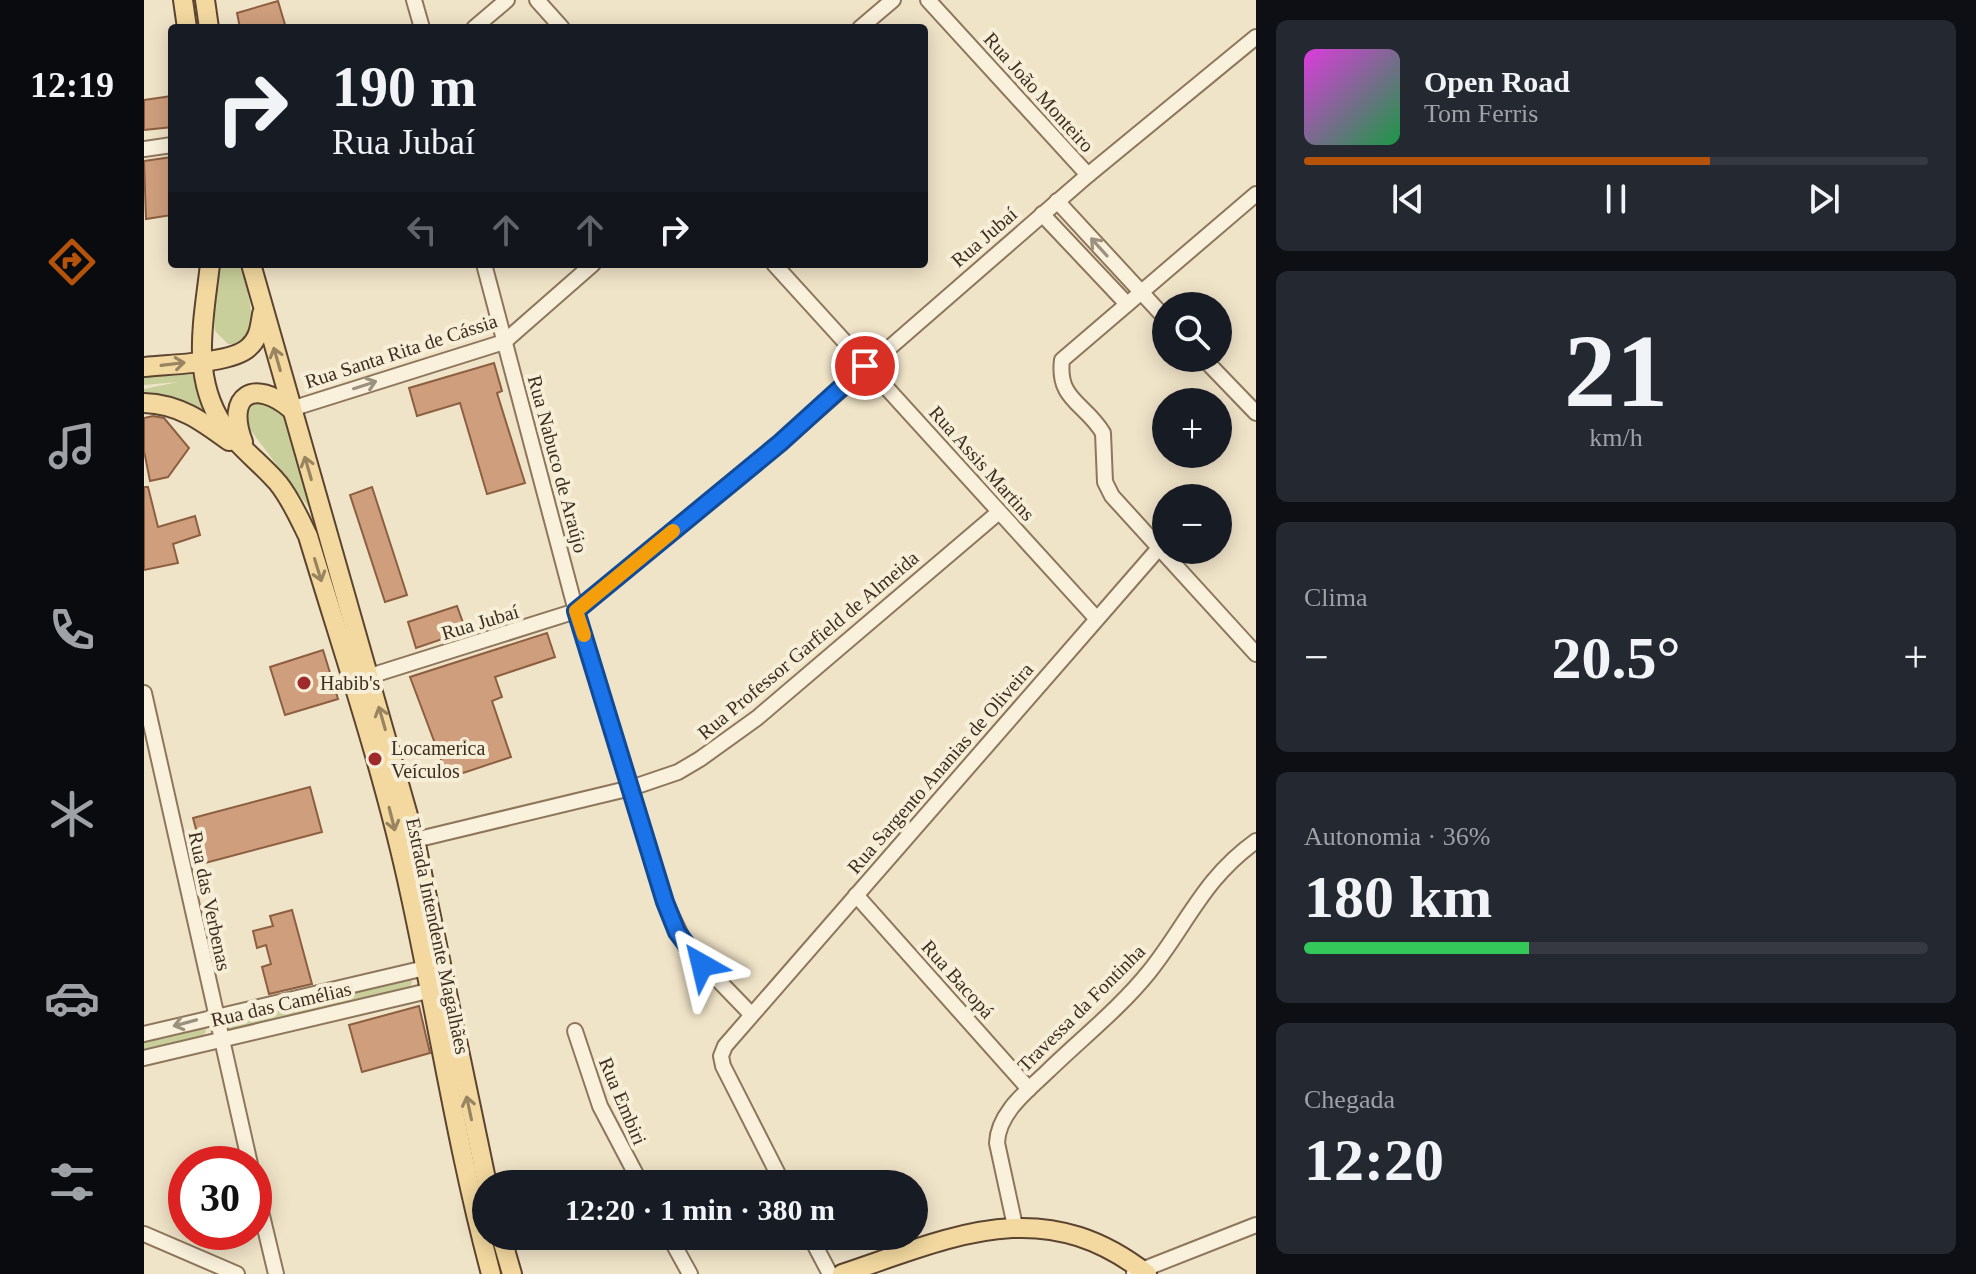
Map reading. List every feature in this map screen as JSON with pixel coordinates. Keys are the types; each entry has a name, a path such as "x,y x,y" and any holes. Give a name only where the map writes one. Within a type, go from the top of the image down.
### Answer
{"main road":[{"path":"183,0 186,24"},
{"path":"205,0 208,24"},
{"name":"Estrada Intendente Magalhães","path":"209,268 201,334 202,361 213,407 251,457 277,482 308,536 382,780 425,968 457,1138 491,1274"},
{"name":"Estrada Intendente Magalhães","path":"252,268 415,840 484,1170"},
{"path":"144,367 235,355 251,346 258,336 263,309"},
{"path":"251,457 236,424 240,401 246,395 258,392 269,394 291,409"},
{"path":"144,403 167,404 180,409 251,457"},
{"path":"842,1274 880,1268 970,1233 1015,1226 1042,1227 1089,1239 1140,1272"},
{"path":"505,1250 512,1274"}],"street":[{"path":"414,0 421,24"},
{"path":"479,24 507,0"},
{"path":"537,0 558,24"},
{"path":"865,24 893,0"},
{"name":"Rua João Monteiro","path":"928,0 1088,175"},
{"name":"Rua Jubaí","path":"370,676 576,611 780,443 1057,201 1256,37"},
{"path":"144,149 168,146"},
{"path":"1152,540 1108,490 1103,433 1065,392 1060,378 1062,360 1256,194"},
{"path":"1057,201 1152,305"},
{"path":"1042,214 1127,304"},
{"name":"Rua Nabuco de Araújo","path":"485,268 576,611 677,932 702,965 751,1014"},
{"name":"Rua Santa Rita de Cássia","path":"291,409 504,342 588,268"},
{"name":"Rua Assis Martins","path":"778,268 1096,618"},
{"path":"1216,372 1256,413"},
{"name":"Rua Professor Garfield de Almeida","path":"415,840 631,788 678,772 725,742 999,512"},
{"name":"Rua Sargento Ananias de Oliveira","path":"751,1014 1152,556"},
{"path":"1174,564 1256,654"},
{"name":"Rua das Verbenas","path":"144,693 246,1146"},
{"name":"Travessa da Fontinha","path":"1015,1226 1000,1162 997,1130 1003,1118 1142,980 1218,871 1256,841"},
{"name":"Rua Bacopá","path":"856,895 1029,1089"},
{"name":"Rua das Camélias","path":"144,1034 425,968"},
{"name":"Rua das Camélias","path":"144,1058 428,991"},
{"path":"751,1014 725,1046 721,1060 776,1170"},
{"name":"Rua Embiri","path":"575,1031 600,1106 634,1170"},
{"path":"1140,1272 1256,1225"},
{"path":"144,1234 237,1274"},
{"path":"270,1250 276,1274"},
{"path":"677,1250 690,1274"},
{"path":"817,1250 830,1274"}],"green space":[{"path":"219,268 244,268 252,316 248,337 237,344 228,344 215,331 213,305"},
{"path":"192,365 217,425 144,400 144,389 178,382 144,385 144,370"},
{"path":"263,402 277,407 286,419 313,513 249,428 246,415 253,405"},
{"path":"409,976 412,981 410,989 230,1032 225,1022"},
{"path":"202,1025 206,1029 204,1037 144,1053 144,1037"}],"building":[{"path":"278,1 285,24 239,24 237,13"},
{"path":"168,97 168,127 144,130 144,100"},
{"path":"168,158 168,216 146,219 144,161"},
{"path":"494,363 502,391 497,393 525,483 487,494 460,403 417,416 409,388"},
{"path":"144,418 164,418 189,448 168,477 150,481 144,451"},
{"path":"144,487 148,487 158,527 195,516 200,535 173,544 178,563 144,570"},
{"path":"372,487 407,595 385,602 350,495"},
{"path":"457,606 466,631 416,648 408,622"},
{"path":"547,633 555,657 495,677 502,697 492,701 511,757 448,778 410,677"},
{"name":"Habib's","path":"323,650 338,699 285,715 270,667"},
{"path":"310,787 322,832 205,863 193,818"},
{"path":"292,910 312,984 269,994 262,967 271,964 266,945 257,948 253,931 273,926 270,916"},
{"path":"419,1006 430,1053 362,1072 349,1025"}],"slow traffic":[{"path":"584,635 576,611 673,531"}],"place":[{"name":"Habib's","path":"304,683"},
{"name":"Locamerica Veículos","path":"375,759"}],"route":[{"path":"702,965 677,932 665,902 576,611 780,443 865,366"}]}
